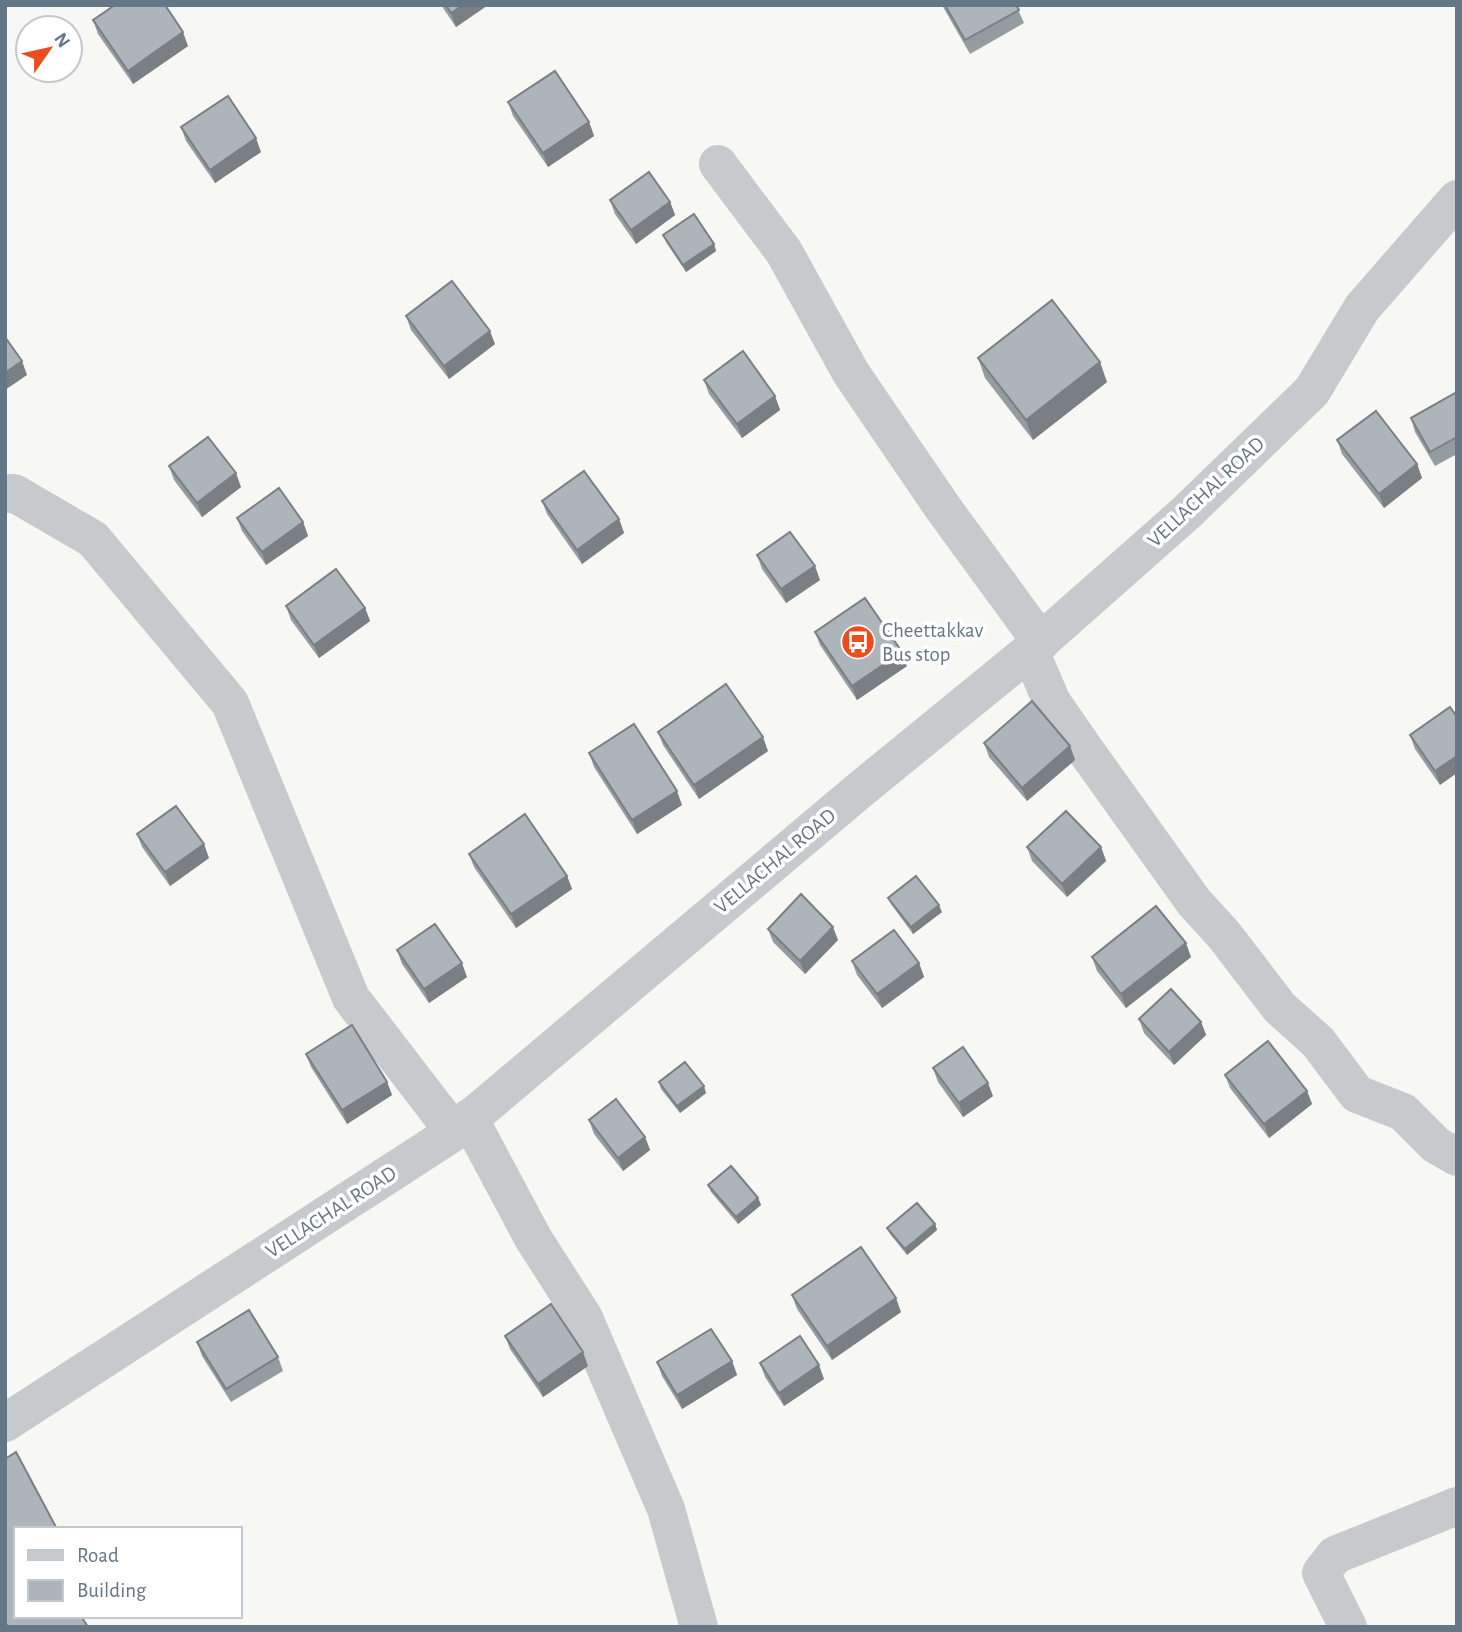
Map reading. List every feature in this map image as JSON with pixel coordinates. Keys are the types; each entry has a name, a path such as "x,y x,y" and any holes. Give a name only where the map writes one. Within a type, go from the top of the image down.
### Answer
{"street":[{"path":"718,164 784,252 859,384 1036,647 1052,702 1194,902 1224,935 1280,1008 1318,1042 1357,1094 1403,1112 1436,1145 1457,1157"},
{"name":"VELLACHAL ROAD","path":"5,1423 462,1125 861,789 1036,647 1187,512 1312,391 1362,308 1457,199"},
{"path":"5,494 14,493 93,539 230,703 351,998 462,1125 584,1318 666,1509 699,1627"},
{"path":"1348,1627 1321,1573 1335,1555 1457,1506"}],"building":[{"path":"115,5 165,5 183,32 128,71 93,20"},
{"path":"446,5 463,5 451,13"},
{"path":"945,5 1016,5 1019,10 965,40"},
{"path":"555,71 589,122 543,153 508,102"},
{"path":"228,96 256,138 210,170 181,127"},
{"path":"649,172 670,202 631,230 610,200"},
{"path":"694,214 714,244 683,265 663,235"},
{"path":"452,281 490,331 444,366 406,316"},
{"path":"1052,300 1100,362 1026,420 978,358"},
{"path":"5,337 22,361 5,373"},
{"path":"743,351 775,396 737,424 704,380"},
{"path":"1457,392 1457,437 1430,452 1411,418"},
{"path":"1376,411 1417,464 1379,494 1337,440"},
{"path":"208,437 236,473 197,503 169,466"},
{"path":"584,471 619,519 577,550 542,501"},
{"path":"279,488 303,522 262,552 237,518"},
{"path":"790,532 815,566 781,589 757,555"},
{"path":"336,569 365,608 314,645 286,606"},
{"path":"865,598 902,652 852,686 815,632"},
{"path":"726,684 763,737 694,785 658,732"},
{"path":"1032,701 1070,746 1022,788 984,743"},
{"path":"1450,707 1457,717 1457,756 1435,771 1410,735"},
{"path":"634,724 677,791 632,820 589,753"},
{"path":"176,806 204,844 165,872 137,834"},
{"path":"1066,811 1101,847 1062,884 1027,847"},
{"path":"525,814 567,876 511,914 469,854"},
{"path":"916,876 939,905 911,927 888,898"},
{"path":"801,894 833,927 800,961 768,929"},
{"path":"1156,906 1186,943 1121,994 1092,957"},
{"path":"435,924 462,963 424,989 397,950"},
{"path":"894,930 919,963 877,994 852,961"},
{"path":"1171,989 1201,1022 1169,1052 1139,1019"},
{"path":"352,1025 387,1082 342,1110 306,1054"},
{"path":"1268,1041 1307,1091 1264,1124 1225,1075"},
{"path":"963,1047 988,1083 959,1103 933,1068"},
{"path":"685,1062 704,1086 677,1106 659,1082"},
{"path":"616,1099 645,1137 618,1158 589,1120"},
{"path":"731,1166 758,1198 736,1217 708,1185"},
{"path":"917,1203 935,1224 905,1249 887,1228"},
{"path":"861,1247 896,1298 827,1346 792,1295"},
{"path":"551,1304 583,1352 538,1384 505,1336"},
{"path":"249,1310 278,1357 226,1389 197,1342"},
{"path":"711,1329 732,1361 677,1395 657,1362"},
{"path":"800,1336 819,1365 779,1393 760,1363"},
{"path":"16,1452 56,1527 14,1527 14,1618 82,1618 88,1627 8,1627 5,1622 5,1459"}],"place":[{"name":"Cheettakkav Bus stop","path":"858,642"}]}
